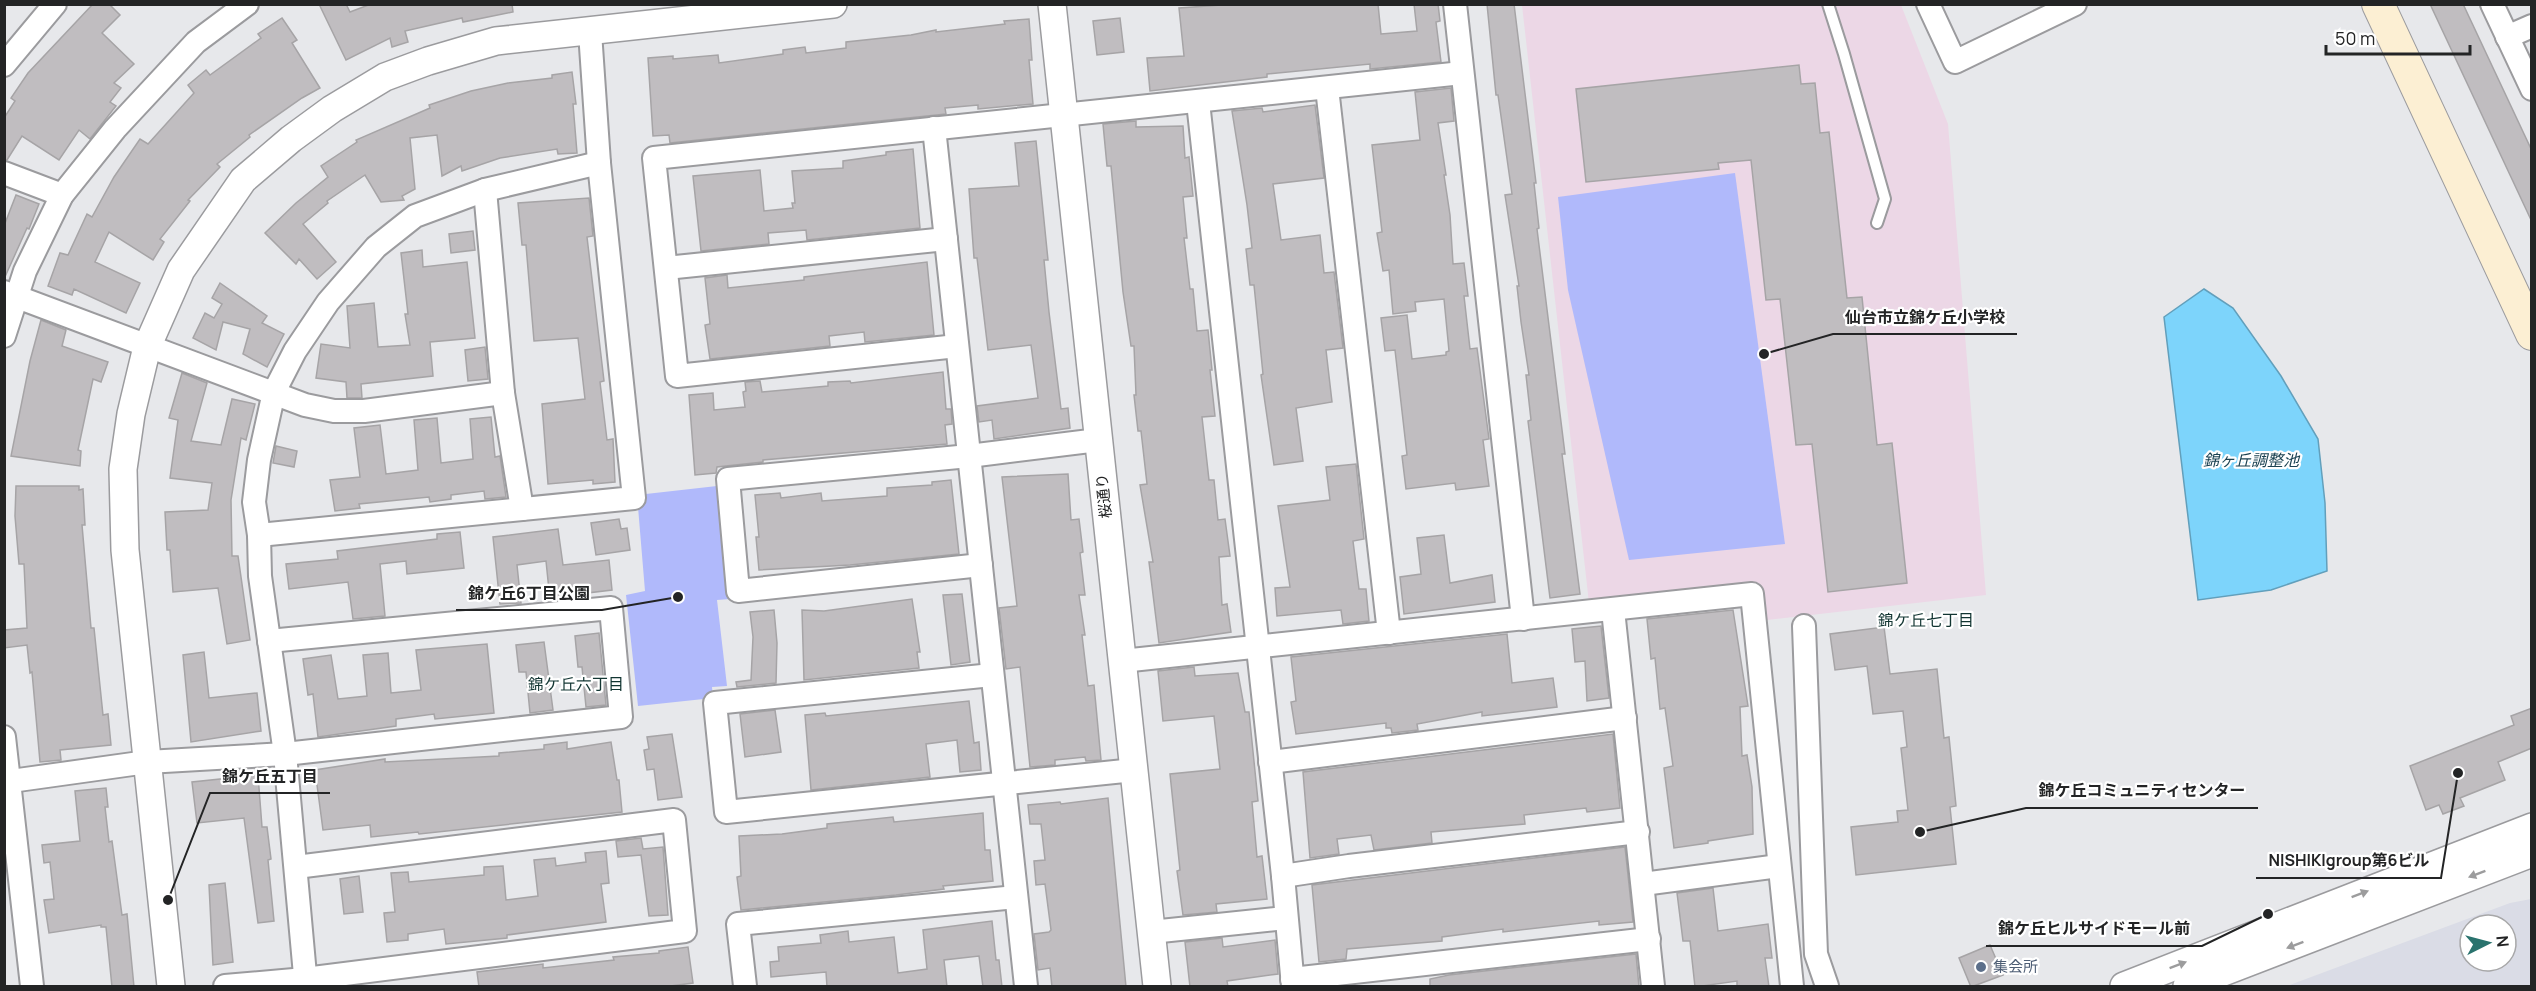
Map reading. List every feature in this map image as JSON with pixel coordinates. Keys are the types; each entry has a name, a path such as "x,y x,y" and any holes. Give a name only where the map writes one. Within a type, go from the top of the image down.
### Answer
{"main road":[{"path":"2379,4 2532,334"}],"street":[{"path":"4,65 55,4"},
{"path":"4,336 10,294 25,272 62,195 115,129 196,42 247,4"},
{"path":"171,987 125,550 123,470 131,414 147,346 181,270 243,180 291,139 332,109 385,77 428,61 496,41 833,4"},
{"name":"桜通り","path":"1052,4 1157,987"},
{"path":"1455,4 1523,620"},
{"path":"1928,4 1955,62 2075,4"},
{"path":"2492,4 2532,89"},
{"path":"2507,37 2532,26"},
{"path":"259,535 634,498 599,163 590,32"},
{"path":"957,346 677,376 654,158 1462,73"},
{"path":"1327,88 1389,633"},
{"path":"1198,102 1283,876 1292,983 1648,939"},
{"path":"934,128 1026,987"},
{"path":"305,983 285,754 260,576 259,535 254,502 255,480 274,392 295,351 328,302 376,247 415,216 485,190 599,163"},
{"path":"4,173 62,195"},
{"path":"485,190 503,393 522,509"},
{"path":"666,268 946,239"},
{"path":"10,294 305,405 334,411 364,411 503,393"},
{"path":"981,565 738,591 728,479 969,456 1098,440"},
{"path":"1122,661 1752,594 1792,987"},
{"path":"11,781 147,762 285,754 621,717 611,608 269,641"},
{"path":"1613,610 1653,987"},
{"path":"1804,626 1816,954 1827,987"},
{"path":"992,675 715,703 726,812 1134,770"},
{"path":"1270,762 1625,718"},
{"path":"4,737 11,781 32,987"},
{"path":"225,987 305,983 685,931 674,820 296,867"},
{"path":"2124,987 2532,827"},
{"path":"1283,876 1349,866 1638,832"},
{"path":"2187,987 2532,853"},
{"path":"1643,884 1779,866"},
{"path":"745,987 738,924 1016,897"},
{"path":"1151,932 1285,918"}],"lane":[{"path":"1828,4 1885,200 1877,224"}],"shaded area":[{"path":"1522,5 1901,5 1948,124 1986,595 1767,620 1760,584 1589,603"},
{"path":"1735,173 1785,544 1629,560 1568,290 1558,197"},
{"path":"717,486 730,599 717,600 727,686 712,687 713,698 638,706 626,595 645,591 637,495"},
{"path":"2531,899 2531,986 2287,986 2458,922 2458,973 2518,973 2518,913 2483,913 2510,903"}],"water":[{"name":"錦ヶ丘調整池","path":"2204,289 2233,308 2281,376 2318,439 2325,503 2327,571 2271,590 2198,600 2164,317"}],"building":[{"path":"93,4 109,4 120,15 102,33 134,64 114,83 121,88 110,102 116,106 90,139 79,130 59,160 22,136 7,160 4,160 4,118 15,101 11,98 28,73"},
{"path":"319,4 346,4 350,12 371,4 512,4 513,12 463,22 462,18 405,31 408,42 392,47 390,38 346,60"},
{"path":"1236,4 1378,4 1381,34 1417,31 1414,4 1438,4 1440,21 1436,22 1441,62 1370,69 1370,64 1267,74 1267,77 1150,91 1147,58 1184,56 1179,8"},
{"path":"1487,4 1514,4 1536,183 1534,183 1539,228 1537,229 1565,454 1562,454 1580,594 1550,598 1528,421 1531,420 1526,375 1529,375 1521,322 1517,286 1519,286 1505,195 1512,194 1498,95 1496,95"},
{"path":"2430,4 2463,4 2532,151 2532,222"},
{"path":"282,18 297,40 292,43 320,88 249,135 250,137 217,164 220,167 188,200 190,201 160,239 164,242 153,260 109,232 95,262 140,283 126,313 74,289 72,295 48,286 60,253 68,255 87,214 92,217 114,177 140,139 148,144 194,93 188,85 206,70 210,75 261,38 258,34"},
{"path":"1120,18 1124,52 1097,55 1093,21"},
{"path":"1029,19 1032,60 1029,60 1033,104 978,109 978,105 945,108 946,114 670,143 669,135 653,136 648,58 673,56 673,59 718,55 719,63 783,54 783,50 805,47 806,53 846,48 846,42 1005,24 1004,21"},
{"path":"1799,65 1801,84 1815,83 1820,133 1829,132 1847,298 1862,297 1877,445 1892,443 1907,583 1828,592 1812,444 1796,445 1780,299 1766,300 1751,160 1718,163 1719,169 1586,182 1576,89"},
{"path":"572,72 576,104 573,104 577,153 558,154 557,149 500,158 462,171 461,166 442,176 437,135 410,138 415,189 402,196 404,200 381,202 365,175 327,201 328,203 303,224 336,262 317,279 299,259 296,264 265,233 296,203 328,177 321,166 357,142 356,140 430,108 429,105 471,91 508,83 552,78 552,75"},
{"path":"1451,88 1454,121 1438,123 1446,175 1444,175 1450,215 1453,264 1464,263 1468,296 1464,296 1470,349 1477,348 1489,439 1483,440 1489,486 1456,490 1455,483 1406,489 1402,456 1407,455 1395,350 1385,351 1381,318 1407,315 1412,359 1446,355 1449,351 1444,299 1415,302 1416,311 1393,314 1389,270 1383,271 1377,233 1382,232 1372,145 1420,140 1415,92"},
{"path":"1315,105 1324,178 1273,184 1281,240 1320,235 1324,273 1334,272 1343,348 1326,350 1332,402 1296,408 1303,461 1274,465 1261,375 1263,374 1254,285 1250,285 1246,249 1252,248 1247,205 1232,111 1262,108 1263,112"},
{"path":"1136,121 1136,127 1183,126 1185,158 1189,157 1193,196 1183,197 1187,238 1184,238 1190,289 1193,289 1197,331 1208,330 1212,370 1210,370 1215,416 1202,417 1209,480 1214,480 1218,520 1225,519 1230,556 1219,557 1222,605 1227,604 1231,632 1159,643 1149,562 1153,562 1140,485 1147,484 1134,395 1136,395 1134,346 1131,346 1123,292 1111,166 1107,166 1103,124"},
{"path":"1036,141 1048,260 1044,260 1049,312 1061,409 1068,408 1070,428 994,439 992,420 979,422 977,406 1038,398 1031,345 988,350 977,258 974,258 969,189 1019,186 1015,143"},
{"path":"913,149 920,228 807,240 806,230 768,233 769,244 701,251 693,176 760,170 764,211 793,208 792,203 795,203 792,171 843,168 843,161"},
{"path":"16,195 39,204 4,279 4,226"},
{"path":"589,198 593,236 587,237 604,381 600,382 607,440 613,439 615,482 593,484 593,480 548,484 542,404 585,399 578,338 534,341 526,245 522,245 518,203"},
{"path":"473,231 475,250 451,253 449,234"},
{"path":"422,250 423,267 467,262 475,338 430,342 433,376 361,384 362,398 347,398 346,382 316,378 321,344 350,348 347,306 374,303 378,347 410,345 405,314 408,314 401,253"},
{"path":"927,262 934,335 865,342 864,332 829,336 830,346 710,359 705,325 710,324 705,278 727,275 728,288 804,280 804,277"},
{"path":"220,283 267,316 262,323 284,334 267,367 243,354 250,329 223,322 216,350 193,338 205,313 214,318 222,304 212,298"},
{"path":"41,320 66,330 62,346 108,362 101,382 93,379 78,450 81,451 80,466 11,456 30,361"},
{"path":"485,347 488,379 468,381 465,350"},
{"path":"943,372 946,409 951,409 952,424 945,425 947,444 763,460 763,462 717,467 716,473 695,475 689,395 713,393 714,410 745,407 743,392 746,391 745,382 760,381 762,392 828,386 828,382 850,381 851,383"},
{"path":"182,373 207,383 191,441 221,445 232,399 255,404 246,440 241,438 231,500 232,556 238,556 250,640 227,644 218,588 173,592 165,512 208,510 212,483 170,478 178,420 169,418"},
{"path":"491,417 495,457 500,456 506,497 485,499 484,491 451,495 451,499 430,502 429,497 359,504 360,508 335,511 330,480 360,477 354,428 380,425 386,474 418,470 414,420 437,418 441,463 473,459 470,419"},
{"path":"276,446 297,451 294,467 273,463"},
{"path":"1356,464 1364,539 1353,541 1359,589 1366,589 1369,621 1343,624 1341,610 1277,616 1275,588 1290,587 1278,506 1330,500 1326,467"},
{"path":"1068,474 1071,520 1079,519 1083,552 1080,553 1085,595 1079,595 1085,635 1082,635 1088,686 1094,685 1101,760 1086,761 1085,757 1055,760 1055,765 1030,767 1020,667 1006,669 999,608 1017,606 1002,477"},
{"path":"951,480 959,554 850,565 759,570 755,495 780,493 781,498 821,493 822,501 887,496 887,488 932,485 932,482"},
{"path":"16,486 79,486 79,490 83,489 85,525 82,525 91,628 94,628 103,715 108,714 111,745 60,750 61,760 40,762 32,672 30,673 27,645 4,648 4,630 27,628 24,564 19,564 15,516"},
{"path":"619,519 621,529 627,528 630,550 596,555 591,523"},
{"path":"558,529 563,565 609,560 612,590 550,600 546,561 517,565 521,603 500,604 493,537"},
{"path":"460,532 464,568 407,574 406,561 380,564 385,616 353,619 348,582 289,589 286,564 338,559 337,551 437,539 437,534"},
{"path":"1444,535 1450,583 1492,575 1495,602 1404,614 1400,577 1421,574 1417,538"},
{"path":"962,594 970,662 951,665 943,595"},
{"path":"912,599 920,652 917,652 919,668 804,680 802,610 824,611"},
{"path":"774,610 777,643 776,683 737,687 736,682 751,680 753,637 750,612"},
{"path":"1733,610 1748,706 1740,707 1742,756 1747,755 1752,787 1753,834 1674,848 1664,768 1673,766 1665,708 1660,709 1655,658 1651,659 1647,619"},
{"path":"1601,626 1609,698 1587,701 1585,661 1575,662 1572,629"},
{"path":"1884,627 1890,674 1937,669 1944,738 1949,737 1956,806 1950,807 1956,864 1856,875 1851,827 1898,822 1897,811 1908,810 1901,748 1907,747 1903,711 1873,714 1867,666 1835,670 1830,634"},
{"path":"599,633 606,705 586,707 582,667 578,667 575,636"},
{"path":"1507,634 1512,683 1553,678 1557,707 1482,716 1482,712 1417,724 1418,730 1392,733 1391,728 1386,728 1386,723 1296,734 1291,702 1296,701 1291,657"},
{"path":"544,642 553,710 530,713 526,672 519,672 516,645"},
{"path":"487,644 494,713 435,719 434,714 396,719 396,726 318,737 313,694 308,695 303,659 331,655 338,699 367,696 363,655 388,653 391,693 421,690 416,650"},
{"path":"204,652 209,698 257,693 261,731 191,742 183,655"},
{"path":"1194,667 1195,676 1238,673 1245,712 1249,712 1258,801 1252,802 1257,857 1262,856 1267,899 1216,904 1217,912 1183,915 1177,871 1180,870 1170,774 1220,769 1214,716 1163,721 1158,671"},
{"path":"969,701 974,743 979,742 981,770 960,772 957,740 926,744 930,777 811,790 805,715 825,713 826,716"},
{"path":"2532,708 2532,748 2498,762 2505,780 2460,798 2464,806 2443,814 2439,805 2426,810 2410,766 2514,725 2511,716"},
{"path":"775,710 781,752 745,757 740,714"},
{"path":"672,734 682,797 658,800 654,769 647,770 644,750 649,749 647,737"},
{"path":"1613,734 1620,808 1587,812 1586,808 1524,815 1525,824 1431,832 1432,843 1374,850 1371,835 1337,839 1339,854 1310,858 1303,772"},
{"path":"567,742 567,749 611,742 617,780 619,780 622,812 371,837 370,825 323,830 315,770 385,759 385,762 499,756 499,753 544,749 544,745"},
{"path":"258,775 262,827 267,827 271,859 268,860 274,921 258,923 244,818 197,823 192,782"},
{"path":"106,788 108,807 105,807 109,842 112,841 122,915 127,914 134,987 112,987 106,927 101,927 101,925 49,933 44,900 54,899 50,862 44,863 42,845 80,841 75,791"},
{"path":"1108,798 1126,987 1052,987 1050,968 1038,970 1034,934 1051,930 1045,884 1036,885 1034,861 1045,860 1041,824 1030,824 1028,805 1060,802 1061,804"},
{"path":"983,813 985,850 990,850 993,881 943,886 944,889 896,895 741,910 737,877 741,876 739,836 782,834 827,828 827,824 893,817 894,822"},
{"path":"641,838 643,849 663,847 668,915 649,916 641,855 618,857 616,841"},
{"path":"1625,847 1633,922 1599,925 1599,921 1503,932 1503,929 1442,937 1442,941 1347,949 1346,959 1319,962 1312,885"},
{"path":"606,851 609,883 601,884 606,922 507,935 507,938 446,944 444,929 408,934 408,940 387,942 384,913 395,912 391,873 408,872 409,882 484,875 484,867 503,866 506,900 538,896 534,860 555,858 556,866 586,862 585,853"},
{"path":"359,876 363,912 344,914 340,879"},
{"path":"225,883 233,962 213,965 209,885"},
{"path":"1713,888 1718,931 1768,924 1772,958 1765,958 1769,987 1737,987 1737,981 1695,987 1690,941 1683,941 1677,893"},
{"path":"992,921 996,960 999,960 1002,987 983,987 979,956 944,960 947,987 827,987 826,972 771,977 770,962 779,961 778,947 821,943 820,935 848,931 849,942 894,937 898,973 927,969 923,930"},
{"path":"1222,938 1223,947 1275,940 1278,974 1227,981 1228,987 1190,987 1185,942"},
{"name":"集会所","path":"1990,945 2003,975 1971,987 1959,958"},
{"path":"688,947 693,983 663,987 479,987 477,972 543,964 543,968 614,960 613,957 659,953 659,951"},
{"path":"1636,954 1639,987 1430,987 1430,979 1449,975"}],"place":[{"name":"仙台市立錦ケ丘小学校","path":"1764,354"},
{"name":"錦ケ丘6丁目公園","path":"678,597"},
{"name":"NISHIKIgroup第6ビル","path":"2458,773"},
{"name":"錦ケ丘コミュニティセンター","path":"1920,832"},
{"name":"錦ケ丘五丁目","path":"168,900"},
{"name":"錦ケ丘ヒルサイドモール前","path":"2268,914"},
{"name":"集会所","path":"1981,967"}],"district":[{"name":"錦ケ丘七丁目","path":"1926,620"},
{"name":"錦ケ丘六丁目","path":"576,684"}]}
